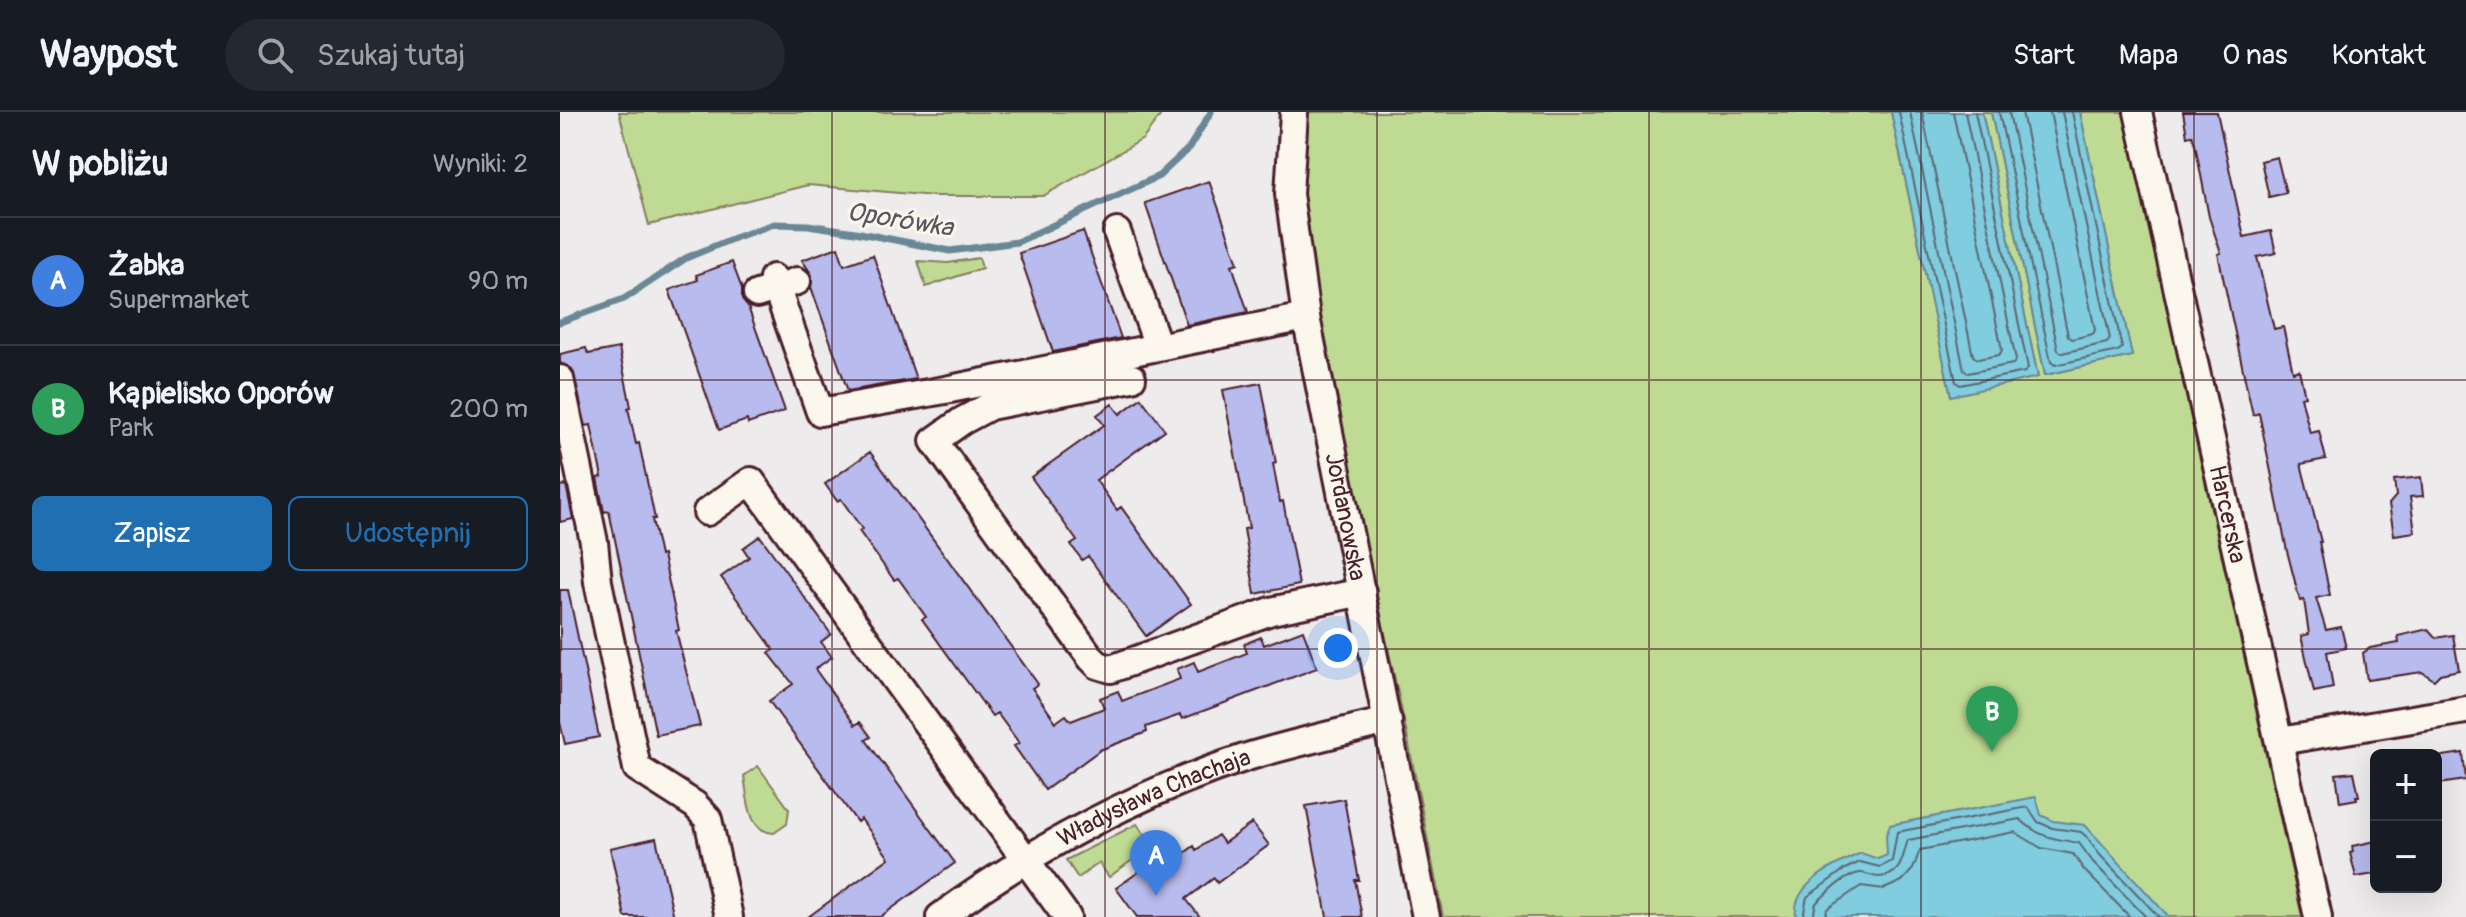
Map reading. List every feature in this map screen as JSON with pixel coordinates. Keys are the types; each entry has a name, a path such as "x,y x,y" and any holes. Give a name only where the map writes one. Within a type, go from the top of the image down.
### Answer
{"street":[{"name":"Jordanowska","path":"1294,112 1289,194 1306,317 1426,917"},
{"name":"Harcerska","path":"2138,112 2318,917"},
{"path":"1117,232 1158,346"},
{"path":"776,285 820,412 1306,317"},
{"path":"1132,378 990,406 934,441 1098,665 1111,669 1271,611 1362,592"},
{"path":"560,379 637,768 695,805 708,819 729,917"},
{"path":"707,512 751,481 1067,917"},
{"path":"2280,741 2466,710"},
{"name":"Władysława Chachaja","path":"940,917 1025,859 1119,808 1199,774 1279,748 1388,721"}],"green space":[{"path":"619,112 1163,112 1143,139 1043,196 934,196 808,185 649,225"},
{"path":"1304,112 1891,112 1951,395 2038,377 1982,112 1991,112 2045,375 2132,356 2080,112 2123,112 2302,917 1443,917 1406,730 1323,350 1298,202"},
{"path":"979,258 982,268 926,287 918,261 948,263"},
{"path":"758,766 789,809 787,824 774,833 758,827 750,812 744,776"},
{"path":"1137,824 1156,850 1143,859 1139,855 1109,877 1099,863 1078,878 1066,860"}],"water":[{"path":"1891,112 1982,112 2038,377 1951,396"},
{"path":"1991,112 2080,112 2132,356 2045,375"},
{"path":"2036,797 2041,815 2053,821 2085,825 2169,917 1796,917 1796,905 1801,895 1817,877 1861,853 1878,859 1887,855 1886,835 1890,825"}],"building":[{"path":"2183,112 2217,112 2244,237 2271,231 2276,253 2257,257 2274,329 2283,327 2293,372 2299,370 2305,396 2301,397 2310,433 2319,431 2326,459 2301,464 2321,542 2330,595 2316,598 2326,630 2341,627 2346,648 2327,652 2333,688 2314,692 2301,636 2309,634 2304,600 2300,601 2287,551 2259,413 2253,415 2218,254 2221,253 2209,217 2195,144 2192,135 2187,136"},
{"path":"2277,157 2286,193 2269,197 2261,161"},
{"path":"1209,181 1238,263 1232,265 1248,312 1187,325 1145,203"},
{"path":"1083,231 1121,338 1053,352 1019,253"},
{"path":"838,247 844,265 873,255 916,379 848,391 811,287 812,275 802,260"},
{"path":"732,262 742,289 742,300 748,307 785,411 719,430 669,290 698,280 696,275"},
{"path":"586,348 588,354 619,348 631,407 628,408 636,444 639,443 655,519 652,519 679,630 676,631 700,726 656,735 609,511 604,512 597,478 602,477 591,425 586,426 572,369 560,363 560,354"},
{"path":"1261,383 1280,502 1283,501 1299,585 1255,594 1244,529 1249,528 1223,390"},
{"path":"1141,398 1165,430 1096,480 1117,510 1121,507 1191,604 1146,636 1088,556 1082,560 1071,545 1077,541 1031,477 1104,425 1097,415 1112,404 1120,414"},
{"path":"870,452 1038,684 1032,688 1056,722 1066,715 1071,721 1104,708 1100,698 1118,691 1122,701 1180,679 1177,669 1194,662 1198,672 1247,653 1244,644 1261,637 1264,645 1303,630 1317,668 1182,719 1180,715 1146,727 1147,732 1100,750 1045,790 1014,746 1019,743 997,713 992,716 922,619 926,617 898,578 894,580 859,531 862,529 841,499 837,501 825,484"},
{"path":"2421,477 2423,496 2410,497 2415,532 2394,535 2389,504 2396,496 2394,480"},
{"path":"566,485 573,519 560,522 560,486"},
{"path":"760,536 831,634 821,642 832,657 815,669 855,725 860,722 871,737 866,740 955,863 880,917 808,917 889,858 861,819 857,822 769,701 793,684 769,653 774,650 721,577 749,557 743,548"},
{"path":"560,590 568,590 599,737 565,744 560,722"},
{"path":"2428,629 2436,638 2453,635 2459,670 2440,674 2434,680 2422,672 2367,680 2363,653 2370,648 2399,643 2398,636"},
{"path":"2463,753 2466,780 2442,783 2442,756"},
{"path":"2354,772 2359,796 2340,802 2336,774"},
{"path":"1344,799 1359,880 1355,880 1362,917 1327,917 1306,806"},
{"path":"1252,823 1269,845 1217,883 1214,878 1186,899 1200,917 1137,917 1116,888 1147,866 1154,875 1194,846 1196,850 1218,835 1224,843"},
{"path":"656,838 674,917 625,917 610,848"},
{"path":"2370,842 2370,875 2356,877 2350,853 2353,852 2352,846"}],"waterway":[{"name":"Oporówka","path":"560,322 624,299 686,258 774,224 855,232 950,251 1017,242 1159,176 1189,148 1211,112"}],"place":[{"name":"Kąpielisko Oporów","path":"1992,752"},
{"name":"Żabka","path":"1156,896"}]}
